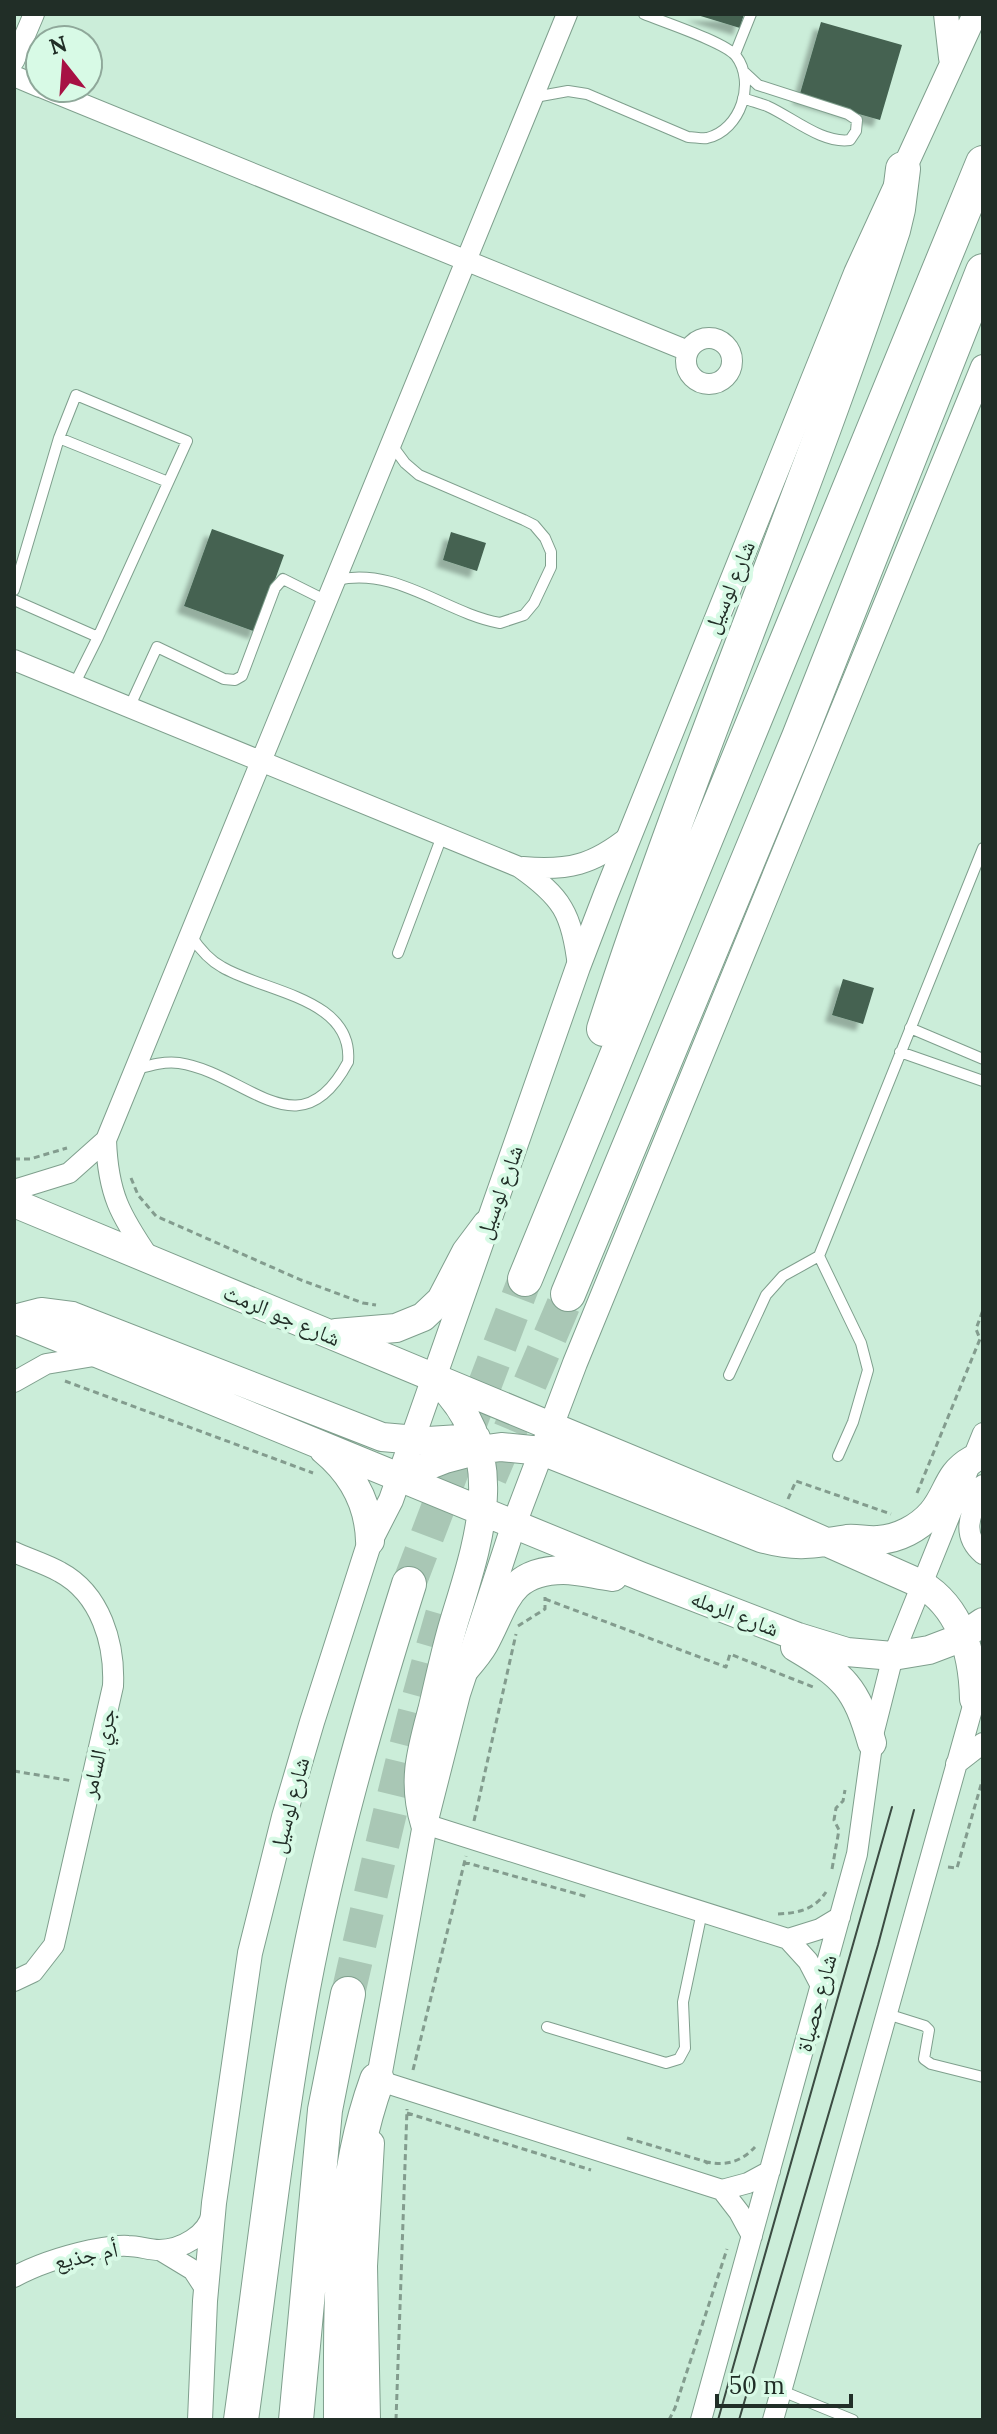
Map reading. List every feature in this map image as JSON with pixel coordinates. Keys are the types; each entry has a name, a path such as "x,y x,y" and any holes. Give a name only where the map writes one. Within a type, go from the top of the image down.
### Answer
{"highway":[{"path":"525,1279 983,163"},
{"path":"587,1126 596,1054 610,1010 674,825 852,354 893,230 903,169"},
{"path":"568,1294 799,737 983,271"},
{"path":"241,2420 304,1987 345,1795 409,1584"},
{"path":"296,2420 325,2110 348,1994"},
{"path":"341,2420 340,2340 346,2239 360,2141 369,2104 393,2085"},
{"path":"223,2420 239,2315 271,2200"}],"main road":[{"name":"شارع جو الرمث","path":"14,1203 433,1377 546,1438"},
{"path":"328,1333 396,1328 423,1317 441,1300 466,1252 487,1224"},
{"path":"14,1319 41,1312 72,1316 382,1437 501,1447 546,1438 779,1521 921,1584 973,1629 974,1699"},
{"path":"14,1319 514,1524"},
{"path":"425,1824 417,1796 420,1759 453,1626 472,1565 484,1481 477,1444 458,1405 433,1377"},
{"path":"546,1438 761,1538 797,1546 850,1539 887,1539 906,1533 939,1504 955,1472 978,1472"},
{"path":"314,1442 349,1476 362,1497 370,1520 370,1541"},
{"path":"399,1477 477,1444"},
{"name":"شارع الرمله","path":"514,1524 770,1626 847,1652 893,1656 929,1650 973,1629"},
{"path":"465,1669 482,1647 502,1601 517,1584 542,1587 566,1570 620,1578 640,1576"},
{"path":"770,1626 787,1642 833,1671 852,1691 872,1743"}],"street":[{"path":"14,61 34,14"},
{"path":"14,1190 69,1173 106,1140 567,14"},
{"path":"946,14 951,65"},
{"name":"شارع لوسيل","path":"200,2420 214,2203 250,1953 284,1817 370,1541 391,1500 578,967 629,836 856,273 975,14"},
{"path":"84,104 688,351"},
{"path":"368,2420 365,2266 393,2085 425,1824 465,1669 546,1438 983,367"},
{"path":"14,660 519,867 545,885 559,900 575,941 578,967"},
{"path":"519,867 553,870 580,865 603,855 629,836"},
{"path":"106,1140 111,1191 131,1231 150,1259"},
{"path":"14,1382 33,1369 61,1360 102,1355"},
{"path":"983,1433 968,1526 970,1539 983,1554"},
{"path":"921,1584 978,1472"},
{"name":"جري السامر","path":"14,1552 62,1573 75,1582 95,1605 112,1650 113,1686 54,1945 33,1972 14,1981"},
{"name":"شارع حصباة","path":"701,2420 857,1854 872,1743 893,1656 921,1584"},
{"path":"773,2420 983,1672"},
{"path":"956,1764 983,1743"},
{"path":"425,1824 788,1939 808,1961 821,1986"},
{"path":"788,1939 820,1929 840,1917"},
{"path":"393,2085 722,2190 748,2183 770,2171"},
{"path":"722,2190 752,2236"},
{"name":"أم جذيع","path":"14,2277 35,2266 91,2250 126,2246 160,2250 188,2242 210,2224 214,2203"},
{"name":"أم جذيع","path":"160,2250 193,2270 206,2290"}],"lane":[{"path":"644,14 735,54 744,72 758,85 848,114 857,120 858,125 854,136 843,141 743,98"},
{"path":"735,54 751,14"},
{"path":"533,97 568,91 587,94 688,137 707,138 723,131 737,116 745,91 744,72"},
{"path":"14,590 59,438 76,395 187,441 74,685"},
{"path":"59,438 168,482"},
{"path":"335,580 358,576 384,579 500,623 518,619 530,610 551,567 548,545 534,525 419,475 391,444"},
{"path":"129,708 157,647 224,679 235,680 242,676 275,588 283,579 327,601"},
{"path":"14,600 98,637"},
{"path":"398,953 442,836"},
{"path":"729,1375 766,1295 783,1276 819,1256 983,848"},
{"path":"135,1070 166,1063 188,1065 273,1100 299,1107 314,1103 327,1093 348,1062 346,1037 333,1016 224,969 201,950 190,935"},
{"path":"910,1028 983,1059"},
{"path":"900,1052 983,1081"},
{"path":"819,1256 861,1343 868,1370 853,1422 838,1456"},
{"path":"547,2027 666,2063 679,2059 685,2048 683,2002 702,1912"},
{"path":"887,2014 929,2030 924,2059 931,2064 983,2077"},
{"path":"782,2391 853,2420"}],"path":[{"path":"14,1159 30,1159 67,1147"},
{"path":"131,1177 138,1195 156,1216 199,1238 224,1245 311,1284 383,1307"},
{"path":"917,1493 980,1339 976,1329 983,1310"},
{"path":"33,1369 325,1477"},
{"path":"779,1521 796,1481 899,1517 906,1533"},
{"path":"542,1587 726,1667 730,1654 825,1692 833,1702 852,1691"},
{"path":"396,2420 393,2085 470,1839 517,1627 545,1609 542,1587"},
{"path":"14,1771 91,1784"},
{"path":"928,1863 957,1868 983,1778"},
{"path":"669,2420 729,2242"}],"building":[{"path":"694,14 744,14 740,28"},
{"path":"821,22 902,45 880,120 799,97"},
{"path":"212,529 284,555 256,632 184,606"},
{"path":"451,532 486,543 477,571 443,560"},
{"path":"843,979 874,988 863,1024 832,1015"}],"tunnel":[{"path":"409,1584 525,1279"},
{"path":"490,1477 568,1294"},
{"path":"348,1994 406,1748 446,1602"}],"tram line":[{"path":"718,2420 892,1807"},
{"path":"739,2420 878,1945 914,1810"}]}
